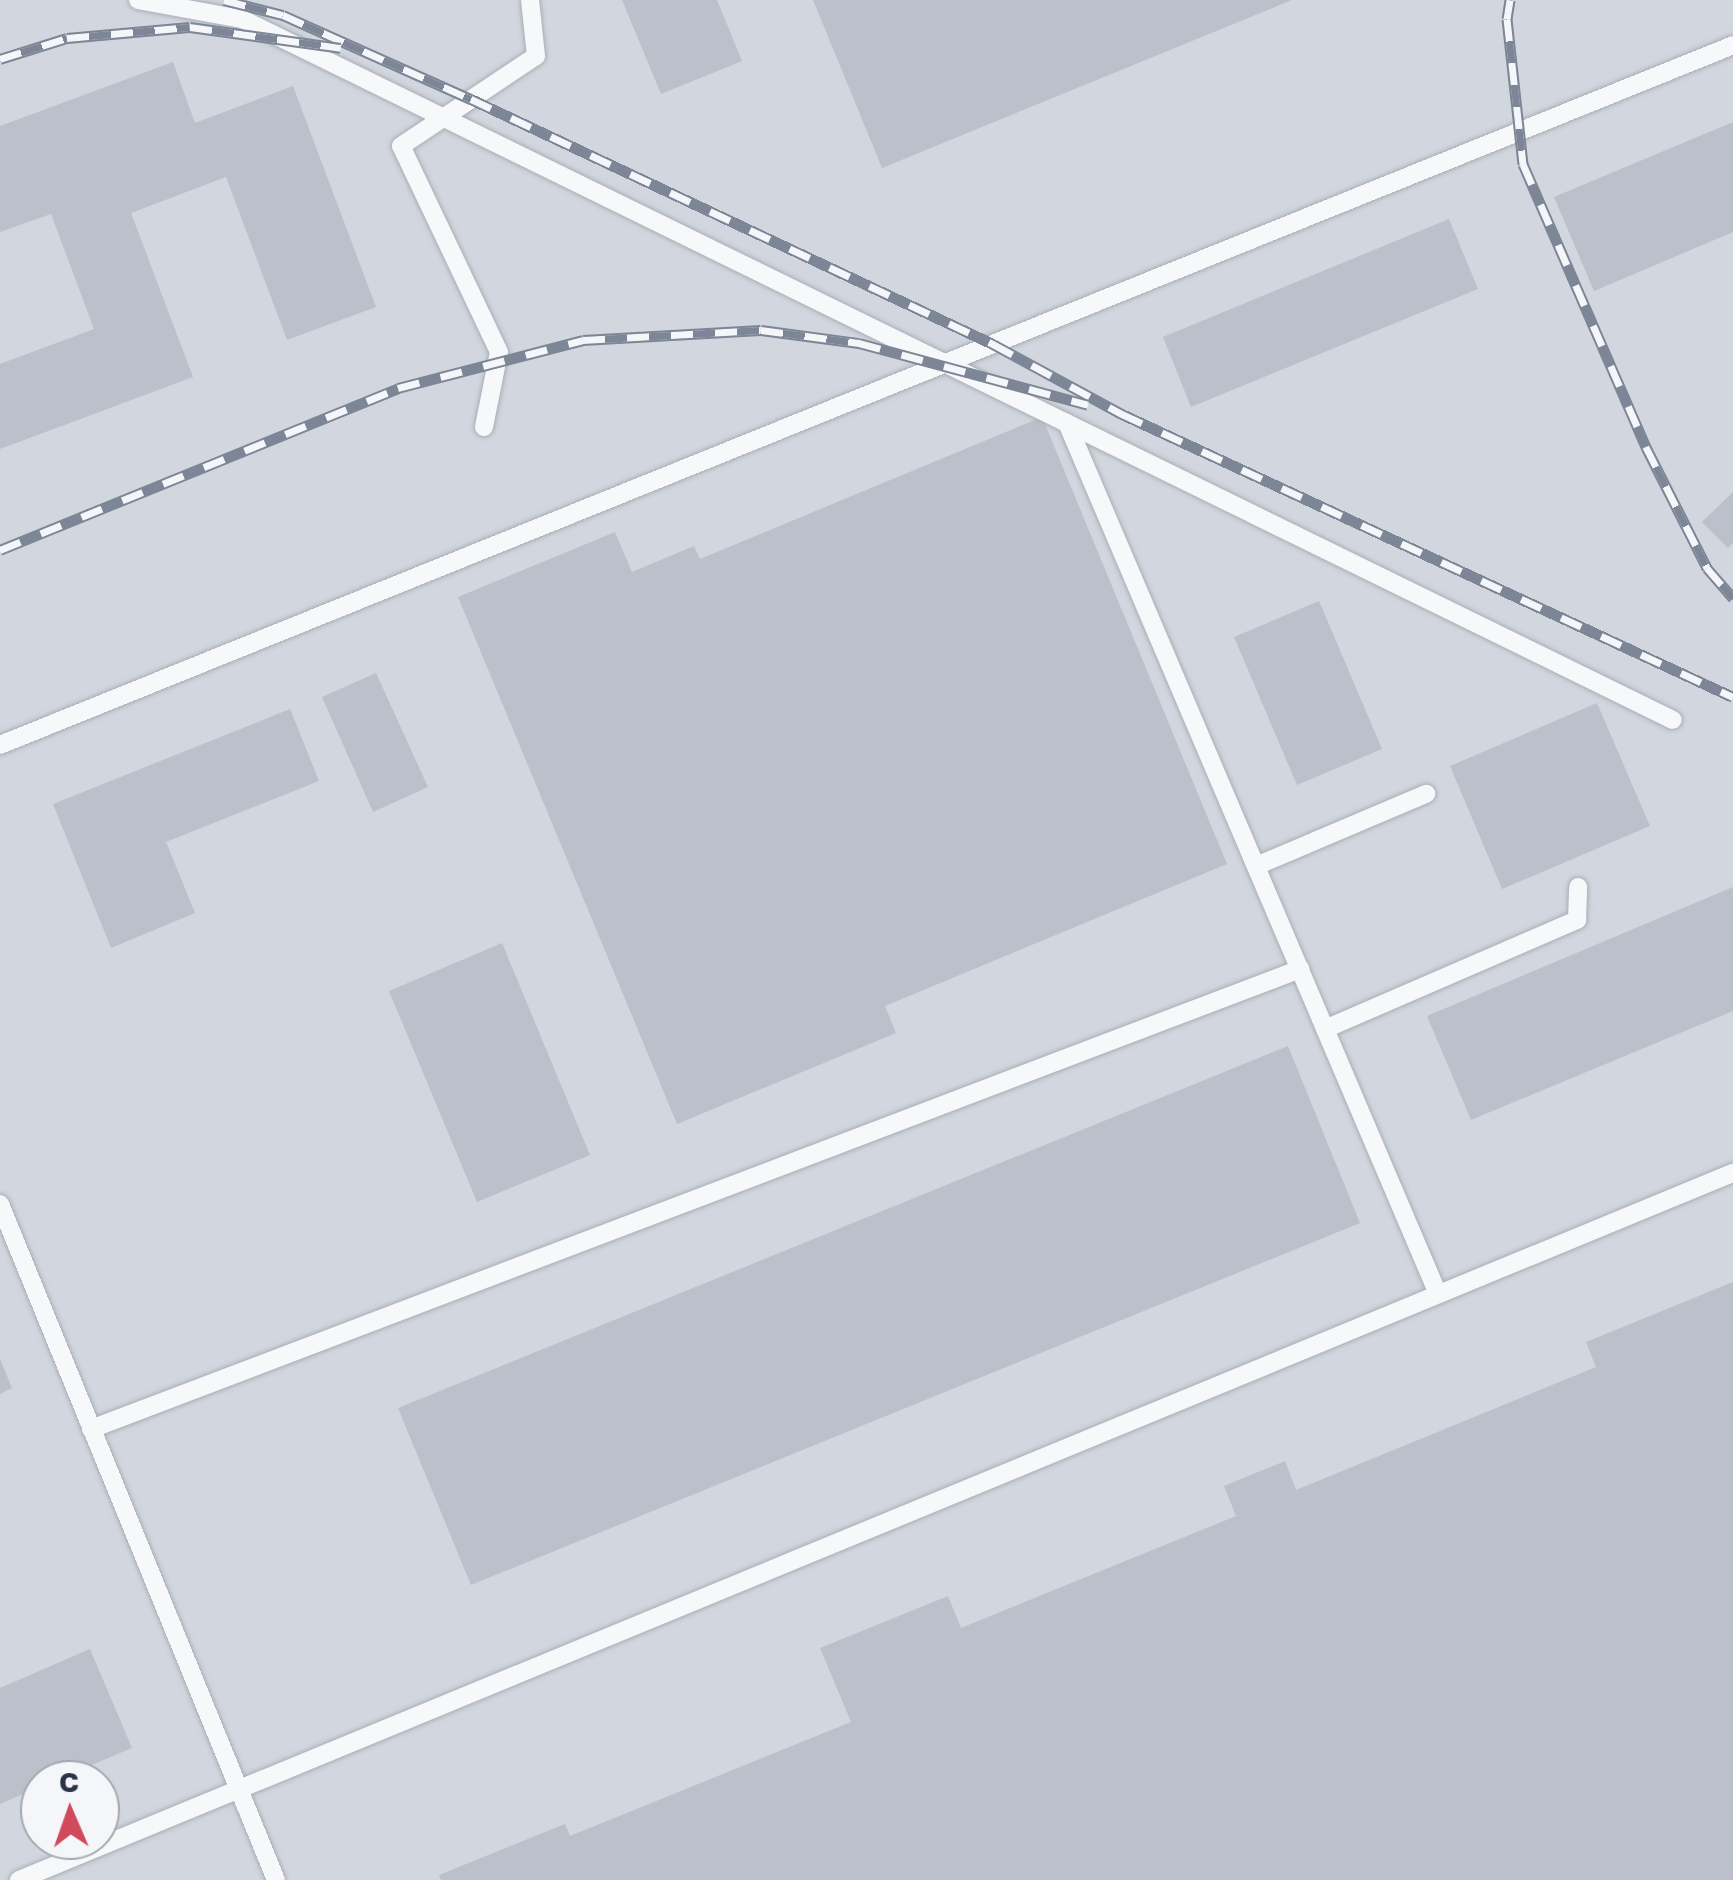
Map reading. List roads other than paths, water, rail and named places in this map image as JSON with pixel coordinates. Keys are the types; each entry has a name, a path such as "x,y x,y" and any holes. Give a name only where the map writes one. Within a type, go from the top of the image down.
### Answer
{"lane":[{"path":"138,0 242,19 1672,720"},
{"path":"484,427 499,352 401,146 536,56 530,0"},
{"path":"0,745 1733,44"},
{"path":"1067,423 1438,1294"},
{"path":"1256,866 1426,794"},
{"path":"1326,1030 1576,920 1578,887"},
{"path":"91,1429 1300,969"},
{"path":"20,1880 1733,1173"},
{"path":"0,1204 276,1880"}],"railway":[{"path":"224,0 283,15 471,99 993,344 1122,414 1733,697"},
{"path":"1510,0 1507,19 1523,164 1646,447 1707,568 1733,598"},
{"path":"0,59 67,38 190,27 341,48"},
{"path":"0,550 398,388 583,340 761,330 859,343 1088,405"}]}
